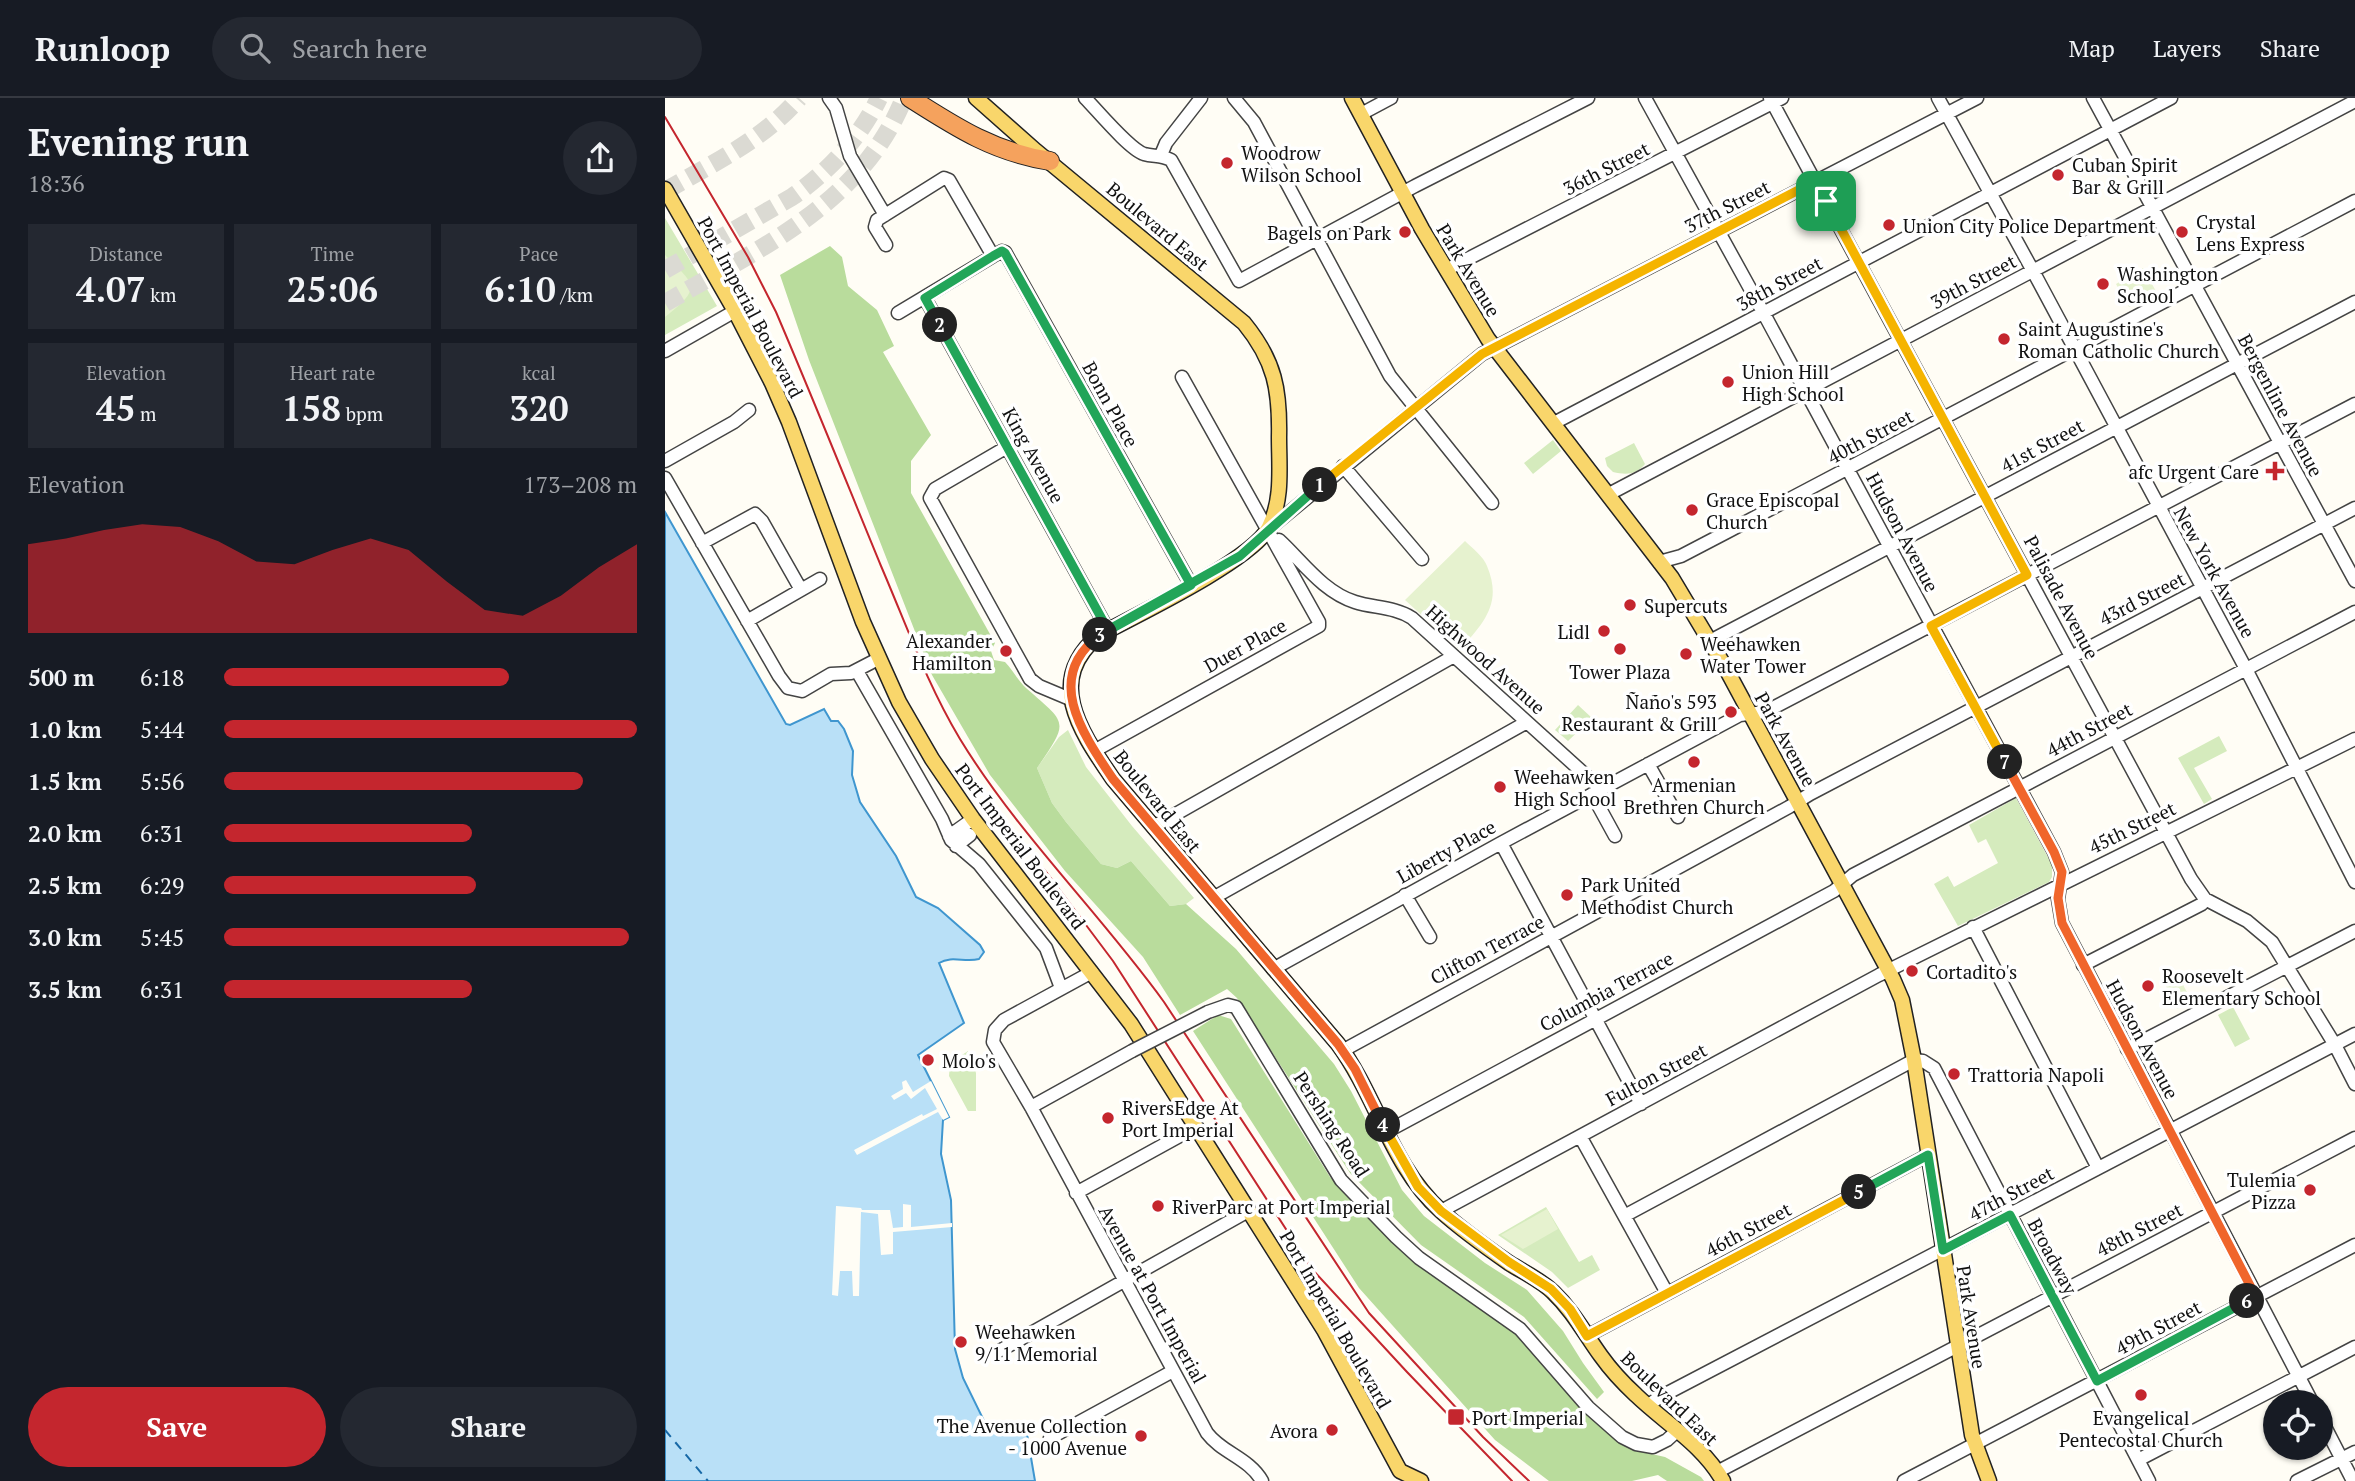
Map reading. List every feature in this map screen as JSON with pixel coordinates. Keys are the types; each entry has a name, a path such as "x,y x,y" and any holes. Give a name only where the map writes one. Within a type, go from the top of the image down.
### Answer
{"highway":[{"path":"910,98 981,141 1018,156 1050,162"}],"main road":[{"name":"Boulevard East","path":"978,98 1050,162 1244,323 1258,340 1273,372 1279,400 1279,495 1268,530 1240,556 1108,630 1084,648 1074,665 1070,699 1094,751 1113,779 1342,1051 1355,1069 1386,1132 1418,1187 1441,1211 1509,1262 1551,1289 1570,1309 1617,1376 1678,1430 1720,1477"},
{"name":"Park Avenue","path":"1352,98 1446,270 1493,347 1672,578 1751,715 1889,970 1902,1000 1914,1060 1974,1444 1989,1481"},
{"name":"Port Imperial Boulevard","path":"665,190 735,311 789,422 878,659 925,748 973,819 1131,1024 1324,1330 1411,1479"}],"street":[{"path":"829,98 836,108 850,156 885,215"},
{"path":"1085,98 1134,148 1144,154 1161,155 1171,160 1178,168 1239,281 1588,98"},
{"path":"1161,155 1166,143 1201,98"},
{"path":"1234,98 1254,122 1390,376 1492,503"},
{"path":"1361,114 1391,98"},
{"name":"Hudson Avenue","path":"1645,98 2054,852 2062,872 2058,898 2062,923 2306,1390"},
{"name":"New York Avenue","path":"1938,98 2298,767 2355,882"},
{"name":"37th Street","path":"1268,530 1415,407 1493,347 1976,98"},
{"name":"Bergenline Avenue","path":"2093,98 2323,524 2353,574"},
{"name":"38th Street","path":"1554,424 2171,98"},
{"name":"36th Street","path":"1446,270 1775,100"},
{"name":"Palisade Avenue","path":"1775,100 1859,262 2191,880 2205,899 2247,921 2271,942 2335,1045 2355,1084"},
{"name":"39th Street","path":"1609,494 2355,101"},
{"path":"886,246 875,224 944,178 949,180 993,256 898,313"},
{"name":"40th Street","path":"1659,562 1681,556 1847,470 2355,201"},
{"name":"Bonn Place","path":"993,256 1002,251 1005,253 1191,585"},
{"name":"King Avenue","path":"925,298 1108,630"},
{"name":"41st Street","path":"1710,641 2355,302"},
{"path":"665,351 735,311"},
{"path":"1182,377 1268,530"},
{"name":"Liberty Place","path":"1273,969 1501,842 1740,715 1765,712 2355,404"},
{"path":"665,461 734,422 749,410"},
{"path":"1007,447 935,489 930,498 1030,679 1039,686 1070,699"},
{"path":"1343,466 1422,559"},
{"path":"665,478 788,688 801,691 831,674 857,671 878,659"},
{"name":"43rd Street","path":"1798,801 2355,508"},
{"path":"702,543 755,514 762,521 800,588"},
{"name":"Highwood Avenue","path":"1268,530 1333,592 1354,602 1404,613 1454,656 1527,722 1596,791 1615,836"},
{"name":"Duer Place","path":"1094,751 1319,626 1268,530"},
{"path":"747,621 800,588 820,579"},
{"name":"44th Street","path":"1843,883 1853,875 2355,612"},
{"path":"1153,827 1454,656"},
{"path":"857,671 953,841 979,863 1046,948 1061,988"},
{"path":"1213,898 1527,722"},
{"name":"45th Street","path":"1889,970 2060,883 2355,740"},
{"path":"1648,764 1678,817"},
{"name":"Clifton Terrace","path":"1342,1051 1798,801"},
{"path":"953,841 973,819"},
{"path":"953,841 970,835"},
{"path":"1501,842 1641,1104"},
{"name":"Columbia Terrace","path":"1386,1132 1834,891 1843,883"},
{"path":"1405,895 1430,937"},
{"path":"2083,965 2202,904 2205,899"},
{"path":"1973,927 2098,1168"},
{"path":"2127,1049 2355,930"},
{"name":"Fulton Street","path":"1441,1211 1889,970"},
{"path":"1031,1107 993,1042 995,1030 1004,1020 1091,972"},
{"name":"Pershing Road","path":"1031,1107 1208,1012 1228,1005 1235,1007 1341,1180 1419,1258 1520,1329 1613,1431 1636,1444 1653,1447 1678,1430"},
{"name":"47th Street","path":"1648,1406 1658,1398 2355,1034"},
{"path":"1626,1215 1914,1060"},
{"name":"Broadway","path":"1914,1060 1923,1061 1934,1068 2149,1481"},
{"name":"Avenue at Port Imperial","path":"1031,1107 1209,1437 1248,1463 1257,1471 1262,1481"},
{"path":"1076,1193 1196,1128"},
{"path":"1580,1136 1667,1293"},
{"name":"48th Street","path":"1720,1477 1957,1347 2355,1138"},
{"name":"46th Street","path":"1587,1336 1928,1155"},
{"path":"1001,1350 1250,1210"},
{"name":"49th Street","path":"1903,1481 2355,1245"},
{"path":"2138,1460 2355,1347"},
{"path":"1050,1438 1173,1371"},
{"path":"2333,1442 2353,1481"},
{"path":"2297,1481 2355,1452"}],"green space":[{"path":"665,218 717,306 665,335"},
{"path":"830,246 842,257 848,286 877,310 894,346 883,352 931,435 911,461 911,493 995,643 991,651 994,660 1005,662 1023,685 1050,709 1059,723 1055,740 1037,768 1052,803 1101,864 1117,868 1131,861 1170,906 1186,904 1236,949 1334,1064 1351,1091 1402,1190 1424,1216 1485,1263 1527,1290 1563,1331 1604,1392 1597,1399 1524,1317 1421,1245 1350,1173 1237,998 1227,989 1180,1015 1143,957 1065,871 990,775 932,675 809,360 780,275"},
{"path":"665,255 683,273 691,286 685,299 665,317"},
{"path":"2143,268 2157,293 2129,307 2116,284"},
{"path":"1553,440 1561,451 1533,474 1524,463"},
{"path":"1634,443 1645,464 1630,473 1613,472 1607,466 1605,458"},
{"path":"1465,541 1485,563 1493,591 1492,602 1483,622 1460,650 1405,600"},
{"path":"1578,705 1592,718 1568,741 1555,730"},
{"path":"1068,730 1086,767 1194,898 1186,904 1170,906 1131,861 1117,868 1101,864 1052,803 1037,768 1059,737"},
{"path":"2219,736 2227,751 2194,768 2212,799 2204,804 2178,758"},
{"path":"2016,798 2052,865 2052,877 2049,882 1958,926 1934,884 1948,876 1954,887 1998,863 1986,839 1978,843 1969,825"},
{"path":"2178,975 2192,1002 2177,1009 2164,982"},
{"path":"2233,1007 2250,1039 2235,1047 2218,1015"},
{"path":"1218,1015 1231,1019 1330,1177 1372,1219 1507,1325 1607,1433 1634,1450 1665,1457 1704,1481 1667,1481 1658,1475 1632,1481 1549,1481 1495,1440 1359,1288 1193,1031"},
{"path":"968,1051 976,1073 976,1111 968,1111 949,1076 950,1063"},
{"path":"1546,1207 1579,1262 1592,1255 1600,1270 1568,1288 1552,1272 1498,1235"},
{"path":"1547,1209 1558,1229 1523,1249 1501,1235"}],"water":[{"path":"665,512 786,724 790,725 824,709 831,721 838,721 853,751 852,775 860,802 896,856 916,897 938,908 980,945 984,952 979,959 939,963 964,1023 918,1055 949,1117 943,1120 941,1154 951,1200 955,1349 963,1378 987,1427 997,1431 1027,1434 1035,1481 665,1481"}],"pier":[{"path":"906,1080 913,1092 931,1081 949,1117 943,1120 938,1112 857,1155 854,1150 922,1114 923,1116 937,1109 925,1088 911,1099 906,1093 894,1100 891,1096 903,1089 902,1082"},
{"path":"903,1204 911,1205 911,1227 952,1223 952,1227 893,1232 893,1254 881,1255 878,1214 861,1212 859,1296 853,1296 852,1271 840,1271 838,1296 832,1295 836,1206 890,1210 893,1228 903,1227"}],"ferry route":[{"path":"665,1430 708,1481"}],"tunnel":[{"path":"665,191 753,139 799,98"},
{"path":"665,270 806,187 842,153 879,98"},
{"path":"665,303 770,243 834,196 862,168 885,135 904,98"}],"tram line":[{"path":"665,117 748,257 776,312 918,654 960,739 1007,808 1164,1002 1369,1313 1483,1437 1529,1481"},
{"path":"1044,869 1113,961 1311,1268 1512,1481"}],"place":[{"name":"Woodrow Wilson School","path":"1227,163"},
{"name":"Cuban Spirit Bar & Grill","path":"2058,175"},
{"name":"Union City Police Department","path":"1889,225"},
{"name":"Bagels on Park","path":"1405,232"},
{"name":"Crystal Lens Express","path":"2182,232"},
{"name":"Washington School","path":"2103,284"},
{"name":"Saint Augustine's Roman Catholic Church","path":"2004,339"},
{"name":"Union Hill High School","path":"1728,382"},
{"name":"afc Urgent Care","path":"2275,471"},
{"name":"Grace Episcopal Church","path":"1692,510"},
{"name":"Supercuts","path":"1630,605"},
{"name":"Lidl","path":"1604,631"},
{"name":"Tower Plaza","path":"1620,649"},
{"name":"Alexander Hamilton","path":"1006,651"},
{"name":"Weehawken Water Tower","path":"1686,654"},
{"name":"Ñaño's 593 Restaurant & Grill","path":"1731,712"},
{"name":"Armenian Brethren Church","path":"1694,762"},
{"name":"Weehawken High School","path":"1500,787"},
{"name":"Park United Methodist Church","path":"1567,895"},
{"name":"Cortadito's","path":"1912,971"},
{"name":"Roosevelt Elementary School","path":"2148,986"},
{"name":"Molo's","path":"928,1060"},
{"name":"Trattoria Napoli","path":"1954,1074"},
{"name":"RiversEdge At Port Imperial","path":"1108,1118"},
{"name":"Tulemia Pizza","path":"2310,1190"},
{"name":"RiverParc at Port Imperial","path":"1158,1206"},
{"name":"Weehawken 9/11 Memorial","path":"961,1342"},
{"name":"Evangelical Pentecostal Church","path":"2141,1395"},
{"name":"Port Imperial","path":"1456,1417"},
{"name":"Avora","path":"1332,1430"},
{"name":"The Avenue Collection - 1000 Avenue","path":"1141,1436"}],"route":[{"path":"1826,201 1816,181 1493,347 1409,411 1240,556 1191,585 1108,630 925,298 993,256 1002,251 1005,253 1191,585 1099,635 1084,648 1074,665 1070,699 1094,751 1113,779 1338,1044 1355,1069 1404,1165 1418,1187 1441,1211 1509,1262 1551,1289 1570,1309 1587,1336 1928,1155 1943,1250 2010,1215 2097,1381 2256,1297 2062,923 2058,898 2062,872 2054,852 1931,626 2027,575 1826,201"}]}
